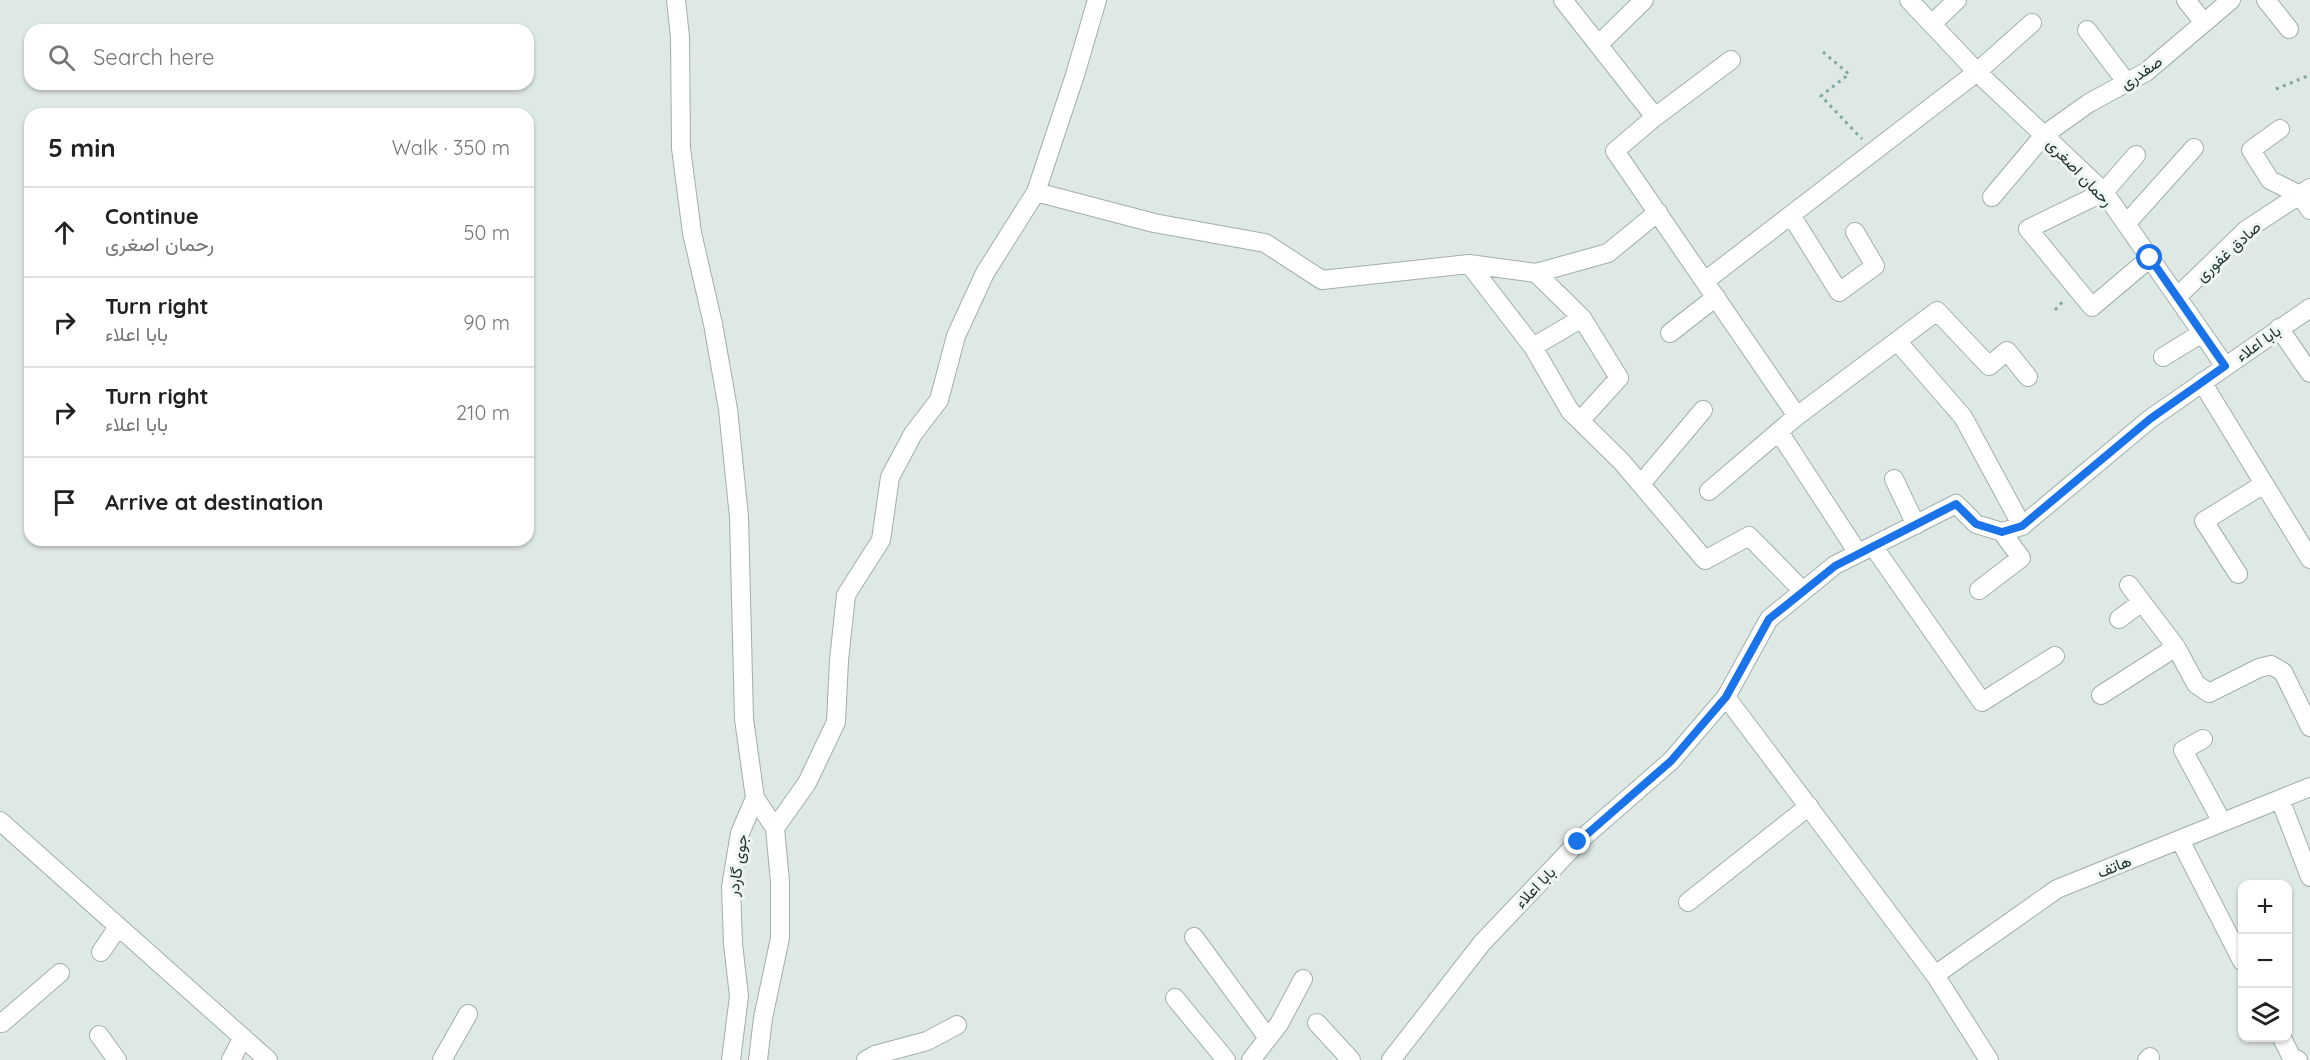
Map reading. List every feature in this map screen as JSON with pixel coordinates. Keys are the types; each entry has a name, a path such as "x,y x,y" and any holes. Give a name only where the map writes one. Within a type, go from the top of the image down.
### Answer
{"street":[{"path":"676,0 680,37 681,148 692,233 713,324 728,409 739,517 744,718 756,798"},
{"path":"775,828 807,783 836,722 839,660 846,596 881,540 890,477 913,434 939,400 956,336 985,273 1036,192 1076,75 1097,0"},
{"path":"1563,0 1655,117"},
{"path":"1598,45 1644,0"},
{"name":"رحمان اصغری","path":"1909,0 1977,72 2104,192 2225,366"},
{"path":"1932,24 1957,0"},
{"path":"2186,0 2204,23"},
{"name":"صفدری","path":"1992,197 2044,135 2089,103 2146,72 2230,0"},
{"path":"2266,0 2289,29"},
{"path":"1705,281 1977,72 2032,23"},
{"path":"2087,30 2127,83"},
{"path":"1731,60 1655,117 1615,151 1797,416"},
{"path":"2280,129 2251,150 2270,180 2307,198"},
{"path":"2126,224 2194,148"},
{"path":"2136,155 2104,192 2028,229 2092,307 2150,258"},
{"path":"1036,192 1154,223 1265,243 1322,280 1468,264 1536,273 1608,253 1658,212"},
{"name":"صادق غفوری","path":"2177,297 2247,231 2307,198"},
{"path":"1791,214 1839,292 1875,266 1855,232"},
{"path":"1468,264 1533,347 1570,411 1621,461 1705,560 1749,536 1803,591"},
{"path":"1536,273 1582,318 1619,378 1580,420"},
{"path":"1670,333 1716,297"},
{"name":"بابا اعلاء","path":"1391,1060 1482,943 1578,842 1671,761 1726,697 1769,619 1803,591 1835,566 1956,504 1976,524 2002,532 2022,526 2150,419 2310,308"},
{"path":"1709,491 1797,416 1936,311 1989,366 2007,351 2028,377"},
{"path":"1533,347 1582,318"},
{"path":"2279,328 2310,373"},
{"path":"2163,357 2202,333"},
{"path":"1897,341 1963,417 2022,526"},
{"path":"2202,382 2310,559"},
{"path":"1641,484 1703,410"},
{"path":"1779,432 1982,702 2055,656"},
{"path":"1894,479 1916,525"},
{"path":"2238,574 2204,522 2264,484"},
{"path":"1979,590 2021,558 2002,532"},
{"path":"2129,585 2176,647 2196,684 2209,693 2259,668 2271,665 2283,672 2310,727"},
{"path":"2119,619 2142,602"},
{"path":"2101,695 2176,647"},
{"path":"1726,697 1935,975 1989,1060"},
{"path":"2203,739 2183,750 2222,822"},
{"name":"هاتف","path":"1935,975 2057,889 2310,787"},
{"name":"جوی گاردر","path":"756,798 775,828 780,882 780,938 763,1018 758,1060"},
{"name":"جوی گاردر","path":"731,1060 739,996 733,944 731,887 741,833 756,798"},
{"path":"2280,799 2310,877"},
{"path":"1688,902 1809,806"},
{"path":"0,821 268,1060"},
{"path":"2180,840 2238,953"},
{"path":"101,952 118,927"},
{"path":"1194,937 1268,1038"},
{"path":"0,1021 2,1023 60,974"},
{"path":"1251,1060 1279,1024 1303,979"},
{"path":"1175,998 1226,1060"},
{"path":"442,1060 468,1014"},
{"path":"1317,1023 1351,1060"},
{"path":"866,1060 927,1041 957,1025"},
{"path":"99,1035 117,1060"},
{"path":"231,1060 243,1037"},
{"path":"2284,1042 2292,1058 2298,1060"}],"path":[{"path":"1823,52 1849,74 1821,96 1874,151"},
{"path":"2276,89 2310,75"}],"route":[{"path":"1578,842 1671,761 1726,697 1769,619 1835,566 1956,504 1976,524 2002,532 2022,526 2150,419 2225,366 2150,258"}]}
